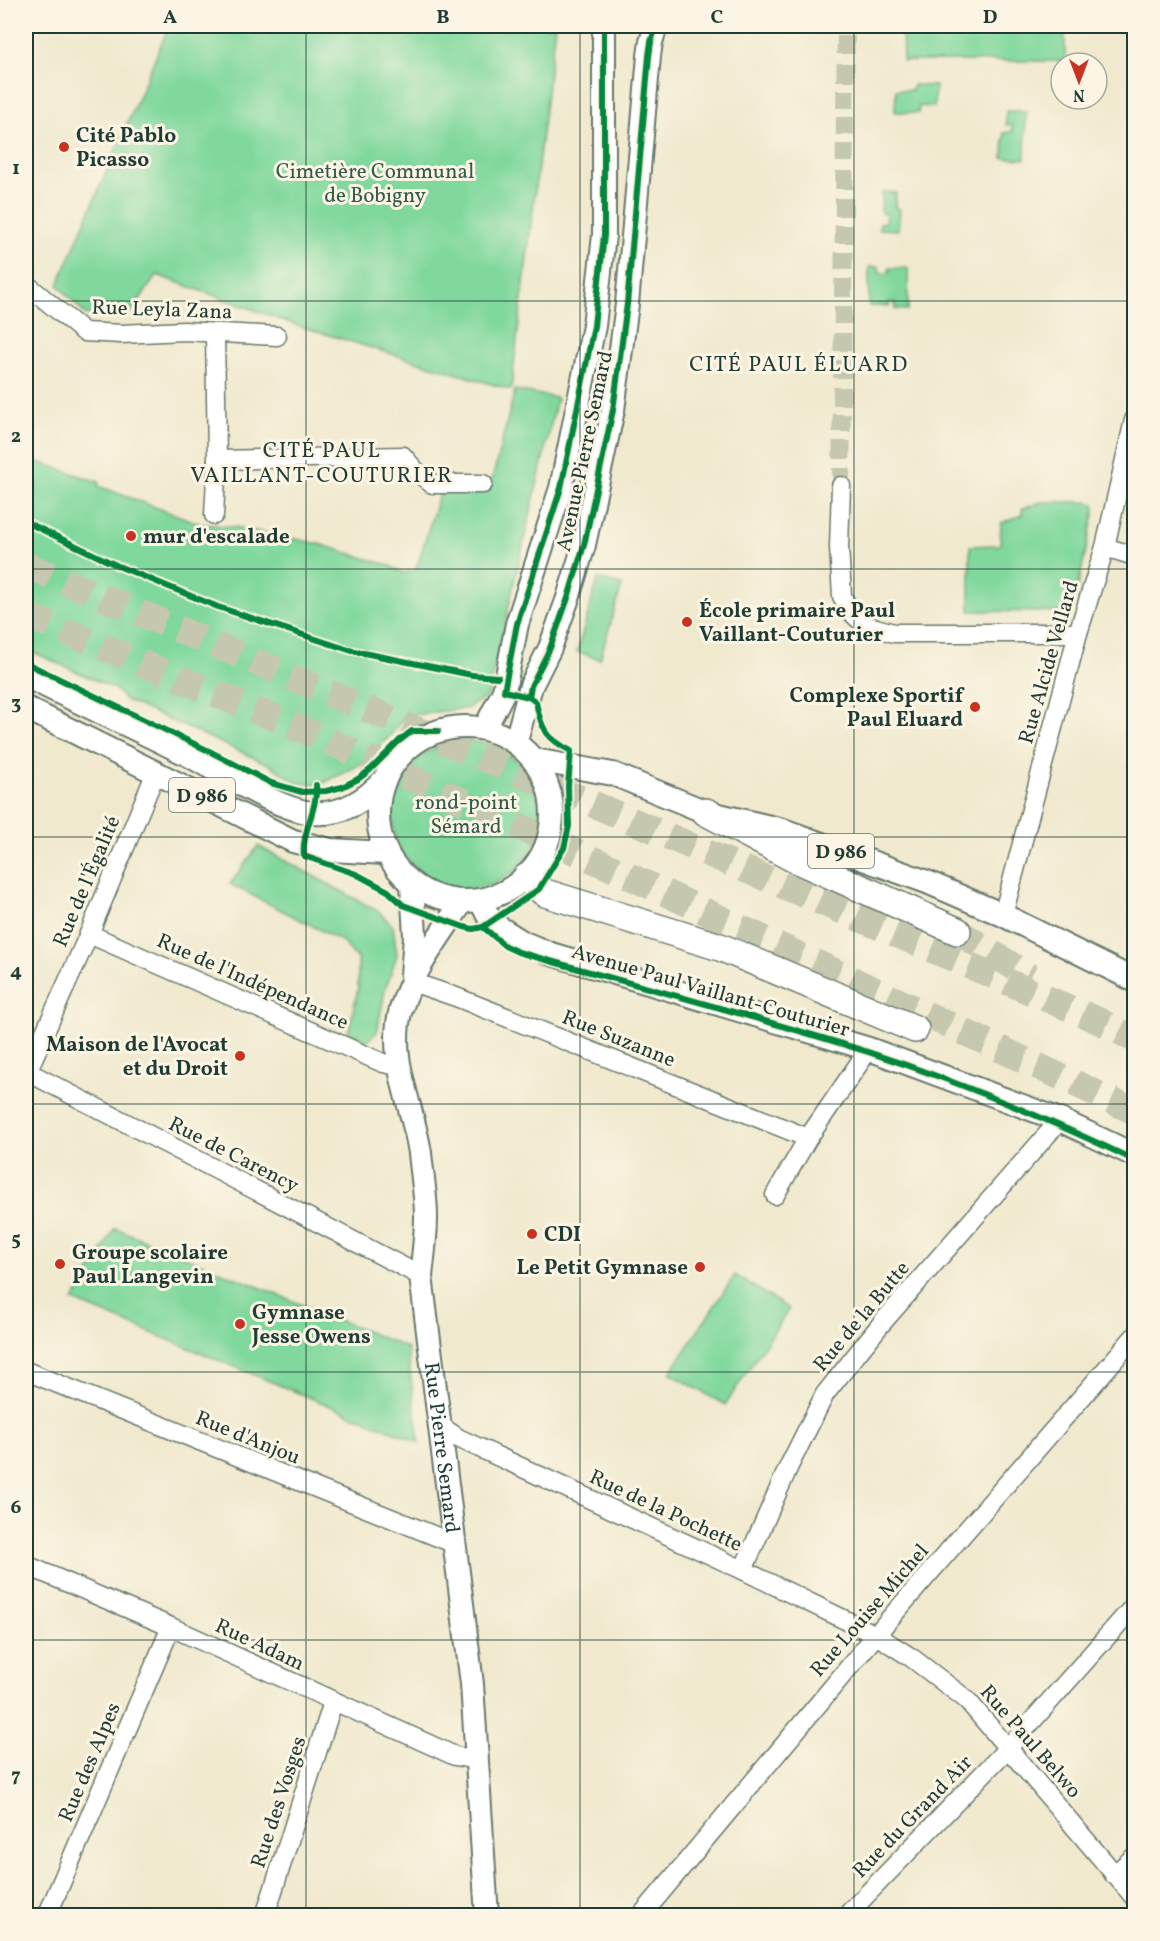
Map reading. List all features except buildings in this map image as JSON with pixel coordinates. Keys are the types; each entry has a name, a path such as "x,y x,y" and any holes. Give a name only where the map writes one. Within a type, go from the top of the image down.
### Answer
{"highway":[{"path":"706,812 795,860 957,931"},
{"path":"526,878 545,893 720,947 915,1029"}],"main road":[{"name":"Avenue Pierre Semard","path":"485,728 504,691 517,624 561,488 594,326 604,236 604,26"},
{"name":"Avenue Pierre Semard","path":"516,741 531,686 559,627 578,566 613,410 626,314 649,56 656,26"},
{"name":"D 986","path":"26,676 169,746 273,801 299,811 328,813 341,811 366,797 385,779"},
{"name":"D 986","path":"26,708 292,841 330,850 386,853"},
{"path":"460,726 485,728 516,741 535,760 548,783 553,808 551,833 542,857 526,878 504,893 471,901 434,896 412,884 386,853 378,818 385,779 396,760 414,743 436,731 460,726"},
{"name":"D 986","path":"535,760 613,774 706,812 783,830 927,882 1003,915 1134,980"},
{"name":"Rue Pierre Semard","path":"412,884 415,936 412,982"},
{"name":"Rue Pierre Semard","path":"471,901 412,982 401,1011 397,1046 399,1066 419,1150 423,1186 426,1216 421,1276 472,1684 487,1916"},
{"name":"Avenue Paul Vaillant-Couturier","path":"471,901 492,923 524,943 551,954 869,1049 1060,1120 1134,1155"}],"street":[{"name":"Rue Leyla Zana","path":"26,284 84,332 121,334 184,331 277,336"},
{"path":"214,515 217,460 215,333"},
{"name":"Rue Alcide Vellard","path":"1003,915 1078,633 1105,547 1134,420"},
{"path":"217,460 403,456 415,470 432,483 483,483"},
{"path":"841,486 842,596 849,610 865,625 894,633 1078,633"},
{"path":"1105,547 1134,556"},
{"name":"Rue de l'Égalité","path":"26,1072 90,934 156,772"},
{"name":"Rue de l'Indépendance","path":"90,934 383,1063 399,1066"},
{"name":"Rue Suzanne","path":"412,982 456,997 808,1138"},
{"path":"774,1195 808,1138 869,1049"},
{"name":"Rue de Carency","path":"26,1072 421,1276"},
{"name":"Rue de la Butte","path":"743,1570 789,1466 825,1394 881,1324 1060,1120"},
{"name":"Rue Louise Michel","path":"641,1916 876,1635 1134,1337"},
{"name":"Rue d'Anjou","path":"26,1371 455,1544"},
{"name":"Rue de la Pochette","path":"439,1425 458,1438 743,1570 876,1635"},
{"name":"Rue Adam","path":"26,1565 171,1627 455,1756 477,1760"},
{"name":"Rue du Grand Air","path":"846,1916 1009,1747 1134,1606"},
{"name":"Rue des Alpes","path":"47,1916 171,1627"},
{"name":"Rue Paul Belwo","path":"876,1635 912,1658 967,1700 1134,1897"},
{"name":"Rue des Vosges","path":"265,1916 333,1702"},
{"path":"1114,1875 1134,1857"}],"green space":[{"name":"Cimetière Communal de Bobigny","path":"169,26 555,26 511,390 296,325 157,275 130,313 86,315 58,285"},
{"path":"902,26 1134,26 1134,55 1127,55 1127,31 1065,31 1065,51 1049,51 1049,61 903,61"},
{"path":"913,85 935,86 934,107 919,106 918,113 895,112 896,90 912,90"},
{"path":"1006,111 1026,111 1025,159 1003,158 1004,133 1012,132 1012,125 1006,125"},
{"path":"882,192 896,193 895,208 900,209 898,230 879,229 880,223 886,222 886,214 881,213"},
{"path":"869,267 879,267 880,273 889,273 889,268 908,268 908,310 895,309 895,302 889,302 889,306 869,306"},
{"path":"515,390 557,398 488,696 468,708 405,716 365,762 320,785 298,783 270,765 125,700 115,689 26,649 26,458 99,482 98,486 201,524 235,527 315,543 388,565 404,573 416,570 441,488 490,488"},
{"path":"1041,502 1094,504 1095,510 1073,608 1063,612 970,611 970,546 1000,545 1001,523 1022,515 1022,509"},
{"path":"598,579 622,585 600,659 577,652"},
{"name":"rond-point Sémard","path":"466,741 494,746 519,762 535,787 540,815 535,843 519,868 494,884 466,889 438,884 413,868 397,843 392,815 397,787 413,762 438,746"},
{"path":"258,846 378,911 393,926 397,955 385,990 377,1032 367,1041 348,1032 358,989 358,960 342,941 230,884"},
{"name":"Gymnase Jesse Owens","path":"115,1228 407,1348 419,1442 73,1301"},
{"path":"735,1275 789,1309 725,1405 670,1373"}],"tunnel":[{"path":"841,486 846,26"},
{"path":"26,565 614,813 1099,1021 1134,1039"},
{"path":"26,615 308,732 616,870 1134,1111"},
{"path":"957,931 1030,977"}],"cycle path":[{"path":"316,785 315,803 305,839 304,856 356,874 388,891 403,905 464,927 473,929 483,927 539,889 564,848 569,826 568,786 571,751 556,742 546,732 536,702 529,697 504,691 517,624 561,488 594,326 604,235 604,26"},
{"path":"529,697 531,686 550,648 584,545 613,410 627,304 649,56 656,26"},
{"path":"26,522 118,566 218,607 349,650 472,675 498,677"},
{"path":"26,663 271,783 302,792 326,791 342,787 370,770 412,731 438,731"},
{"path":"483,927 505,946 518,952 781,1025 936,1076 1003,1102 1134,1160"}],"place":[{"name":"Cité Pablo Picasso","path":"64,147"},
{"name":"mur d'escalade","path":"131,536"},
{"name":"École primaire Paul Vaillant-Couturier","path":"687,622"},
{"name":"Complexe Sportif Paul Eluard","path":"975,707"},
{"name":"Maison de l'Avocat et du Droit","path":"240,1056"},
{"name":"CDI","path":"532,1234"},
{"name":"Groupe scolaire Paul Langevin","path":"60,1264"},
{"name":"Le Petit Gymnase","path":"700,1267"},
{"name":"Gymnase Jesse Owens","path":"240,1324"}],"district":[{"name":"CITÉ PAUL ÉLUARD","path":"799,363"},
{"name":"CITÉ PAUL VAILLANT-COUTURIER","path":"322,462"}]}
